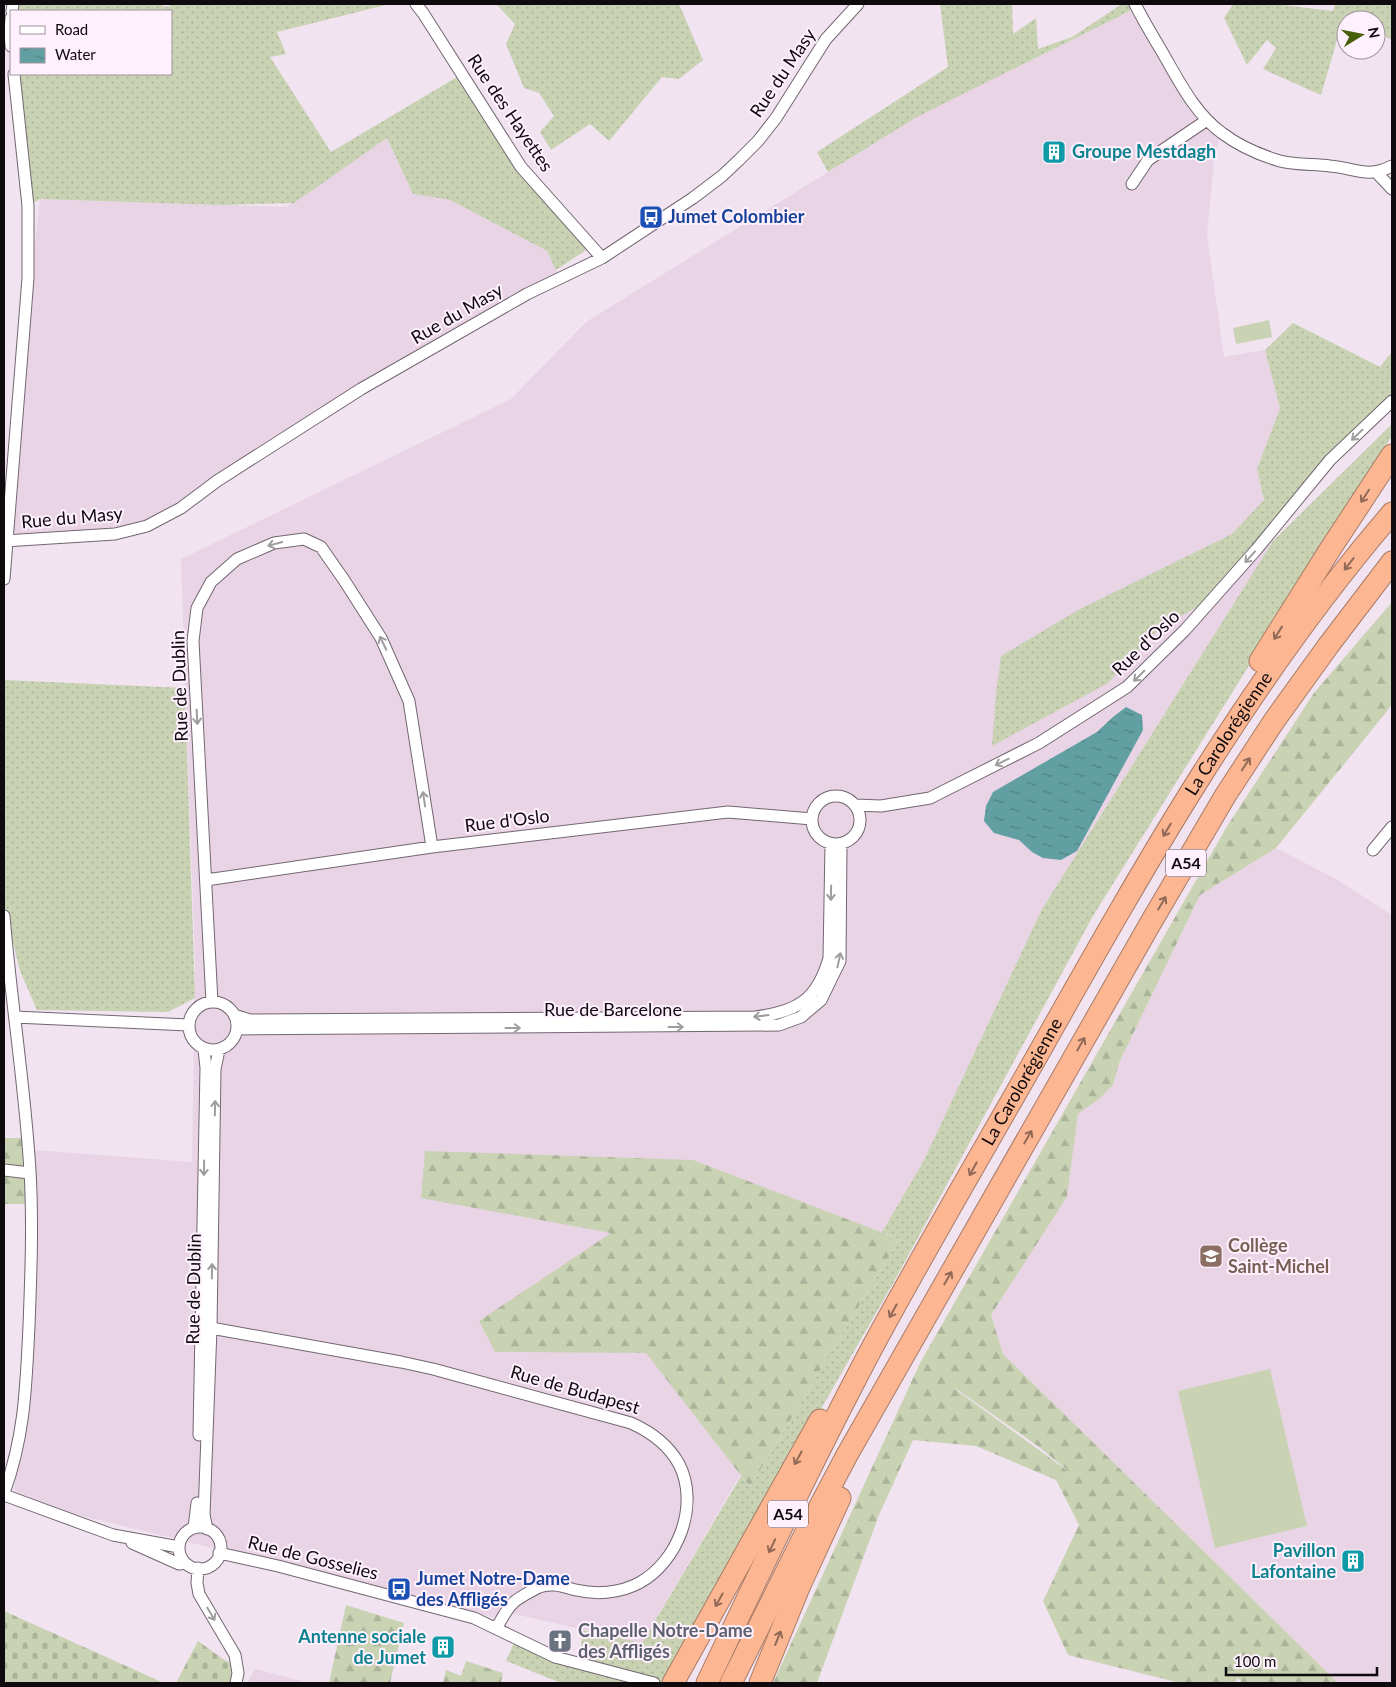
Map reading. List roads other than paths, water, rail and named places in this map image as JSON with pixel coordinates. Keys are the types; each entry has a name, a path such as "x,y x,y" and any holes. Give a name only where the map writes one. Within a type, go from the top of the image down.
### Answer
{"highway":[{"path":"1192,788 1201,757 1329,551 1392,455"},
{"name":"La Carolorégienne","path":"707,1683 785,1520 873,1346 1132,890 1192,788 1244,707 1295,634 1354,558 1392,513"},
{"name":"La Carolorégienne","path":"731,1683 802,1540 881,1397 1150,924 1225,796 1274,721 1392,562"},
{"path":"1328,646 1349,635 1392,585"},
{"path":"673,1683 852,1363 873,1346"},
{"path":"760,1683 800,1585 876,1424 881,1397"}],"street":[{"name":"Rue des Hayettes","path":"416,4 521,167 602,258"},
{"name":"Rue du Masy","path":"5,541 115,534 147,526 181,508 217,480 362,389 527,294 602,258 693,198 722,176 758,142 776,118 826,39 858,4"},
{"path":"1135,4 1177,78 1207,120 1237,143 1282,162 1332,166 1364,173 1376,172 1392,166"},
{"path":"4,579 5,541 28,278 28,206 14,75"},
{"path":"1132,184 1148,160 1207,120"},
{"path":"1376,172 1392,189"},
{"name":"Rue d'Oslo","path":"855,805 881,806 930,798 1039,744 1127,687 1185,630 1256,550 1330,460 1392,401"},
{"name":"Rue de Dublin","path":"212,1002 193,640 197,608 210,582 237,559 274,543 304,539 321,548 344,580 380,638 409,701 432,847"},
{"path":"841,796 849,799 855,805 861,820 859,829 849,842 836,844 823,841 817,835 812,819 814,811 825,799 841,796"},
{"name":"Rue d'Oslo","path":"206,880 432,847 728,812 812,819"},
{"path":"1373,850 1392,826"},
{"name":"Rue de Barcelone","path":"234,1015 250,1020 260,1020 745,1017 777,1014 796,1008 813,993 824,976 829,958 836,844"},
{"name":"Rue de Barcelone","path":"237,1030 779,1025 802,1017 821,1000 840,961 836,844"},
{"path":"4,916 30,1173 26,1397 14,1460 4,1494 112,1535 179,1564 185,1563"},
{"path":"212,1002 225,1005 234,1015 237,1030 231,1042 219,1050 204,1049 192,1040 188,1025 198,1006 212,1002"},
{"path":"15,1017 188,1025"},
{"name":"Rue de Dublin","path":"194,1528 197,1514 202,1348 206,1068 204,1049"},
{"name":"Rue de Dublin","path":"207,1529 204,1514 211,1328 215,1069 219,1050"},
{"path":"4,1170 30,1173"},
{"name":"Rue de Budapest","path":"211,1328 432,1369 631,1423 650,1431 664,1444 679,1464 686,1488 686,1512 681,1534 669,1556 654,1573 638,1583 611,1593 578,1591 554,1584 540,1587 513,1602 496,1628"},
{"path":"194,1528 207,1529 217,1536 220,1542 219,1553 215,1562 209,1566 198,1568 188,1566 180,1554 179,1547 184,1534 194,1528"},
{"path":"112,1535 179,1547"},
{"name":"Rue de Gosselies","path":"219,1553 278,1566 474,1618 555,1657 649,1682"},
{"path":"198,1568 197,1583 199,1594 235,1655 238,1673 236,1683"}],"water":[{"path":"1126,707 1142,715 1143,730 1077,851 1061,860 1043,858 1032,852 1019,840 994,833 984,821 986,806 993,792 1097,732"}],"place":[{"name":"Groupe Mestdagh","path":"1054,152"},
{"name":"Jumet Colombier","path":"651,217"},
{"name":"Collège Saint-Michel","path":"1211,1256"},
{"name":"Pavillon Lafontaine","path":"1353,1561"},
{"name":"Jumet Notre-Dame des Affligés","path":"399,1589"},
{"name":"Chapelle Notre-Dame des Affligés","path":"560,1641"},
{"name":"Antenne sociale de Jumet","path":"443,1647"}]}
